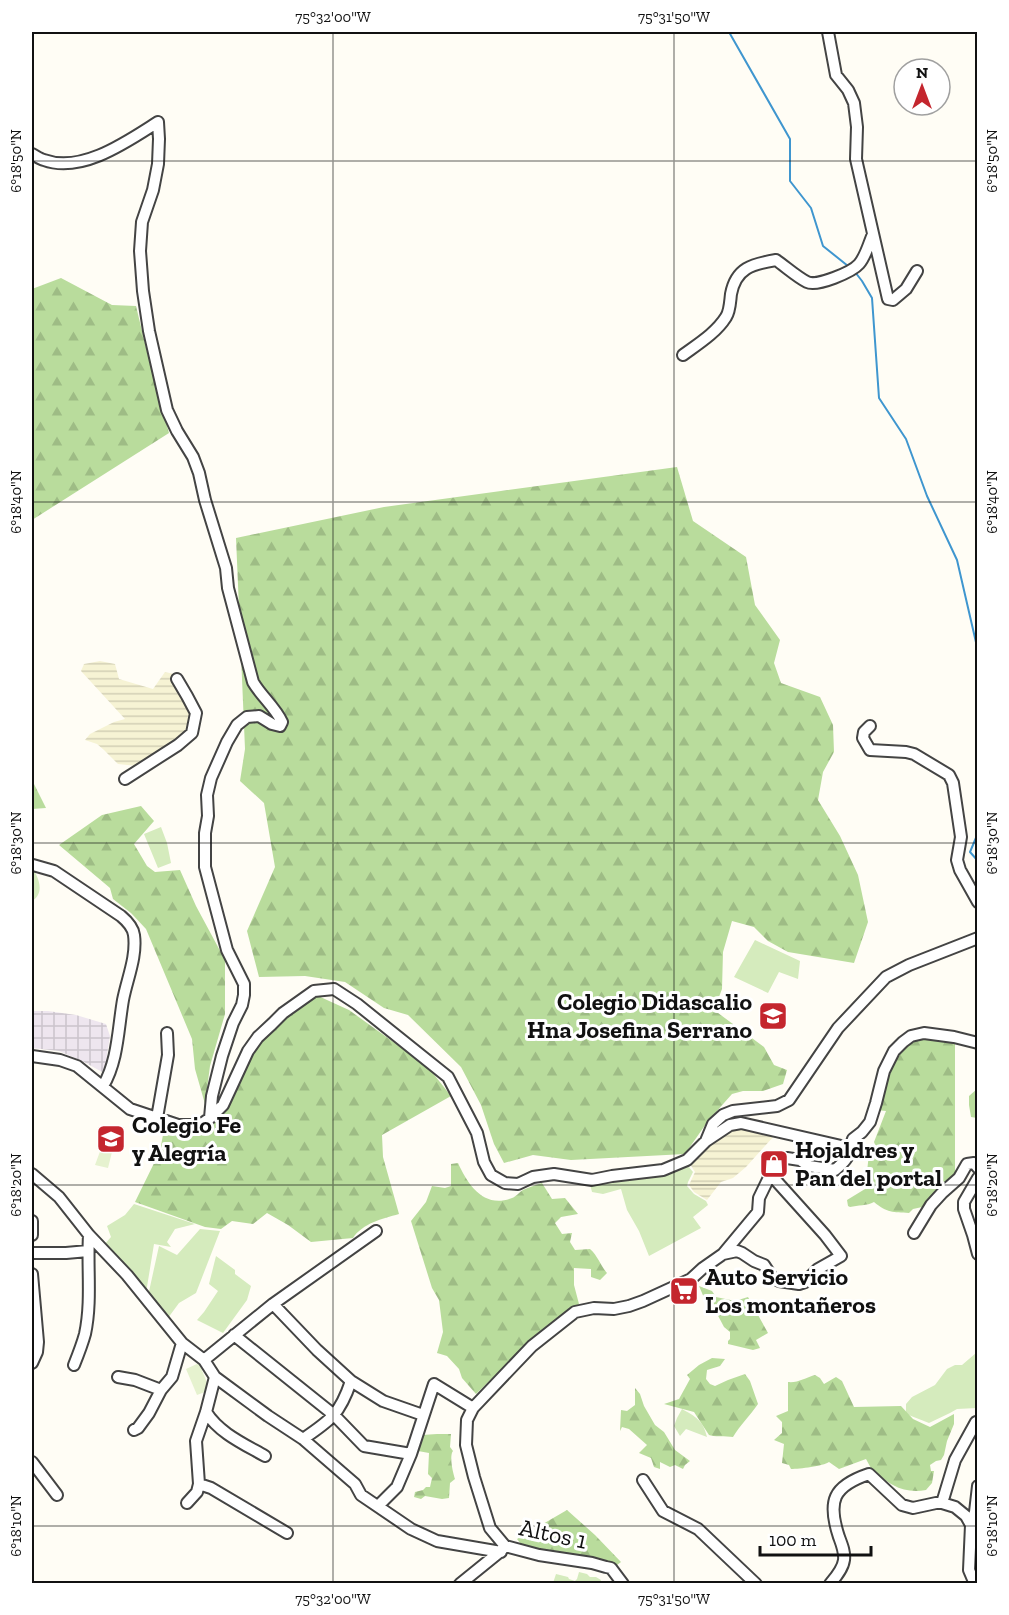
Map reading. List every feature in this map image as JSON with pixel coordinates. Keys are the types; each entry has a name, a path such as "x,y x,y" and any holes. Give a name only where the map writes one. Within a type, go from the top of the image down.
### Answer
{"street":[{"path":"828,32 836,75 848,90 854,103 857,127 856,159 888,299 893,300 906,289 917,271"},
{"path":"32,154 46,161 64,163 86,160 120,147 158,122 158,164 153,190 142,222 140,251 154,358 167,410 193,457 199,473 226,568 228,588 253,682 282,722 280,726 272,724 259,716 247,717 237,725 211,778 207,795 205,867 227,950 244,984 242,1005 233,1023 222,1056 212,1096 210,1118"},
{"path":"683,355 714,331 728,314 734,282 743,271 756,263 776,260 807,282 814,284 849,272 864,256 873,234"},
{"path":"125,779 192,733 196,713 177,679"},
{"path":"870,726 864,732 863,738 870,750 914,754 949,775 953,783 961,837 957,860 978,902"},
{"path":"33,865 54,871 122,916 130,924 134,933 134,953 123,998 114,1057 109,1077 103,1086"},
{"path":"706,1141 713,1124 723,1115 733,1111 777,1106 789,1100 838,1028 886,977 909,965 978,939"},
{"path":"32,1056 60,1060 77,1066 130,1108 178,1125 203,1123 223,1105 248,1051 258,1037 283,1013 314,991 334,989 357,1004 448,1077 477,1133 484,1162 491,1175 504,1183 518,1184 533,1177 554,1174 592,1180 663,1170 687,1160 706,1141 730,1125 741,1122 850,1148"},
{"path":"157,1118 168,1055 167,1033"},
{"path":"378,1506 397,1487 411,1454 434,1384 473,1408 532,1346 575,1312 594,1308 614,1309 630,1306 691,1280 723,1254 758,1212 759,1198 776,1163 781,1159 800,1160 809,1166 835,1170 844,1162 849,1155 852,1139 870,1122 884,1071 894,1051 903,1042 911,1036 924,1033 978,1043"},
{"path":"914,1233 931,1205 959,1178 967,1164 974,1163 978,1168"},
{"path":"32,1174 59,1197 182,1343 204,1360 215,1377 303,1439 356,1484 361,1495 411,1529 436,1541 503,1549"},
{"path":"723,1254 732,1251 742,1253 764,1265 779,1281 799,1284 806,1282 818,1269 842,1256 771,1175"},
{"path":"978,1178 964,1202 964,1209 978,1254"},
{"path":"32,1221 32,1235"},
{"path":"204,1360 273,1304 376,1232"},
{"path":"74,1365 85,1335 89,1287 89,1235"},
{"path":"32,1253 88,1251"},
{"path":"32,1274 38,1342 37,1352 32,1362"},
{"path":"273,1304 317,1350 351,1381 384,1401 423,1415"},
{"path":"234,1335 334,1415 364,1446 411,1454"},
{"path":"134,1430 149,1413 161,1390 172,1377 182,1343"},
{"path":"118,1377 135,1380 161,1390"},
{"path":"187,1503 197,1492 199,1484 196,1441 215,1377"},
{"path":"303,1439 340,1408 351,1381"},
{"name":"Altos 1","path":"473,1408 467,1420 466,1445 490,1528 503,1549 610,1568 623,1584"},
{"path":"206,1412 212,1421 232,1437 265,1456"},
{"path":"942,1503 955,1460 975,1422"},
{"path":"32,1462 57,1495"},
{"path":"830,1584 844,1562 843,1547 835,1524 834,1502 837,1493 854,1479 869,1474 902,1505 913,1508 942,1503 961,1511 971,1525"},
{"path":"643,1480 663,1511 698,1529 756,1584"},
{"path":"199,1484 211,1488 287,1533"},
{"path":"975,1584 969,1570 971,1525 978,1486"},
{"path":"462,1583 503,1549"}],"shaded area":[{"path":"100,661 115,664 119,679 153,689 165,672 174,674 174,681 191,713 184,734 176,742 137,766 118,764 97,744 85,740 90,734 125,719 81,671 84,664"},
{"path":"32,1011 76,1015 106,1024 110,1036 104,1073 59,1051 32,1048"},
{"path":"739,1128 764,1129 774,1136 746,1167 733,1178 721,1182 707,1200 694,1192 689,1185 695,1172 690,1164 725,1132"}],"green space":[{"path":"61,278 112,305 136,306 169,433 32,520 32,289"},
{"path":"677,467 693,521 746,557 755,605 780,640 774,663 781,683 820,697 833,725 834,752 823,772 818,800 840,836 858,875 868,922 854,963 788,952 768,941 754,927 732,921 723,952 722,989 714,1010 764,1047 774,1065 787,1070 783,1084 763,1091 743,1091 732,1094 708,1121 685,1154 571,1160 533,1155 504,1163 494,1144 481,1105 461,1067 408,1015 384,1008 345,982 305,976 259,977 247,931 275,867 264,803 240,781 245,749 236,538 384,507"},
{"path":"32,780 46,808 32,809"},
{"path":"141,806 154,821 134,844 147,866 155,872 180,870 225,960 225,1014 210,1066 205,1104 195,1069 192,1039 146,929 113,899 110,888 59,845 102,815"},
{"path":"161,827 171,863 158,868 144,834"},
{"path":"32,867 39,880 40,890 32,901"},
{"path":"755,940 800,961 798,979 779,972 768,993 734,977"},
{"path":"316,995 349,1010 428,1067 451,1096 382,1135 383,1157 399,1214 367,1225 353,1238 311,1242 267,1213 253,1224 232,1221 221,1229 205,1227 135,1202 160,1151 165,1124 205,1124 251,1054 272,1027"},
{"path":"915,1037 955,1040 955,1180 927,1206 913,1209 909,1213 890,1211 874,1202 850,1207 847,1200 865,1189 869,1154 876,1147 874,1142 886,1111 876,1110 891,1062 897,1053"},
{"path":"977,1089 977,1118 971,1117 969,1096"},
{"path":"102,1146 113,1148 108,1168 95,1165"},
{"path":"458,1163 472,1187 485,1198 502,1201 542,1183 552,1199 565,1198 578,1214 561,1217 555,1223 562,1234 572,1233 570,1242 575,1250 590,1249 607,1273 600,1280 591,1277 591,1269 574,1268 574,1285 579,1304 538,1335 476,1394 447,1356 437,1353 443,1332 439,1300 432,1288 411,1221 426,1202 432,1186 445,1188 451,1186 451,1164"},
{"path":"688,1166 693,1172 687,1186 708,1205 693,1217 701,1228 649,1256 627,1210 621,1189 603,1194 592,1192 590,1184 673,1173"},
{"path":"134,1204 195,1224 175,1229 167,1242 171,1247 154,1244 146,1293 104,1245 111,1237 107,1226 125,1215"},
{"path":"200,1229 220,1231 196,1293 179,1303 168,1318 148,1296 159,1246 177,1255"},
{"path":"216,1256 251,1286 247,1300 223,1333 197,1320 218,1291 209,1284"},
{"path":"699,1286 712,1291 716,1297 735,1301 748,1297 768,1333 756,1340 760,1348 753,1350 728,1344 730,1332 724,1327 715,1310 708,1307"},
{"path":"976,1353 977,1408 957,1409 929,1423 906,1414 906,1404 912,1397 935,1385 947,1369 955,1365 962,1365"},
{"path":"712,1358 725,1359 720,1366 707,1370 706,1379 710,1384 715,1386 745,1374 750,1381 758,1404 733,1437 709,1435 694,1412 664,1404 679,1399 690,1379 687,1375"},
{"path":"199,1363 210,1390 197,1395 186,1369"},
{"path":"815,1375 824,1384 836,1377 842,1381 854,1407 901,1406 913,1419 930,1427 954,1414 954,1424 944,1455 941,1460 930,1465 931,1471 934,1471 932,1483 926,1490 918,1491 897,1487 873,1472 866,1459 839,1469 829,1462 791,1469 789,1465 782,1463 784,1444 774,1440 782,1433 782,1422 776,1416 788,1411 788,1382"},
{"path":"635,1388 655,1425 664,1432 675,1450 690,1461 683,1469 675,1465 670,1467 660,1462 660,1469 654,1467 651,1458 639,1453 647,1445 629,1429 622,1427 620,1431 621,1410 627,1411 635,1405"},
{"path":"682,1409 698,1420 707,1437 686,1429 680,1436 674,1426"},
{"path":"451,1434 450,1447 453,1451 451,1460 455,1479 450,1483 449,1498 414,1497 415,1492 430,1487 432,1478 428,1474 429,1453 418,1451 422,1435"},
{"path":"567,1510 621,1562 610,1566 524,1548 517,1539"},
{"path":"579,1572 596,1577 601,1580 600,1583 553,1583 556,1574 575,1581"}],"waterway":[{"path":"729,32 790,139 790,181 811,208 823,246 848,266"},
{"path":"855,272 872,298 879,398 906,439 927,496 957,560 978,651"},
{"path":"978,833 970,852 978,861"}],"place":[{"name":"Colegio Didascalio Hna Josefina Serrano","path":"773,1016"},
{"name":"Colegio Fe y Alegría","path":"111,1139"},
{"name":"Hojaldres y Pan del portal","path":"774,1164"},
{"name":"Auto Servicio Los montañeros","path":"684,1291"}]}
